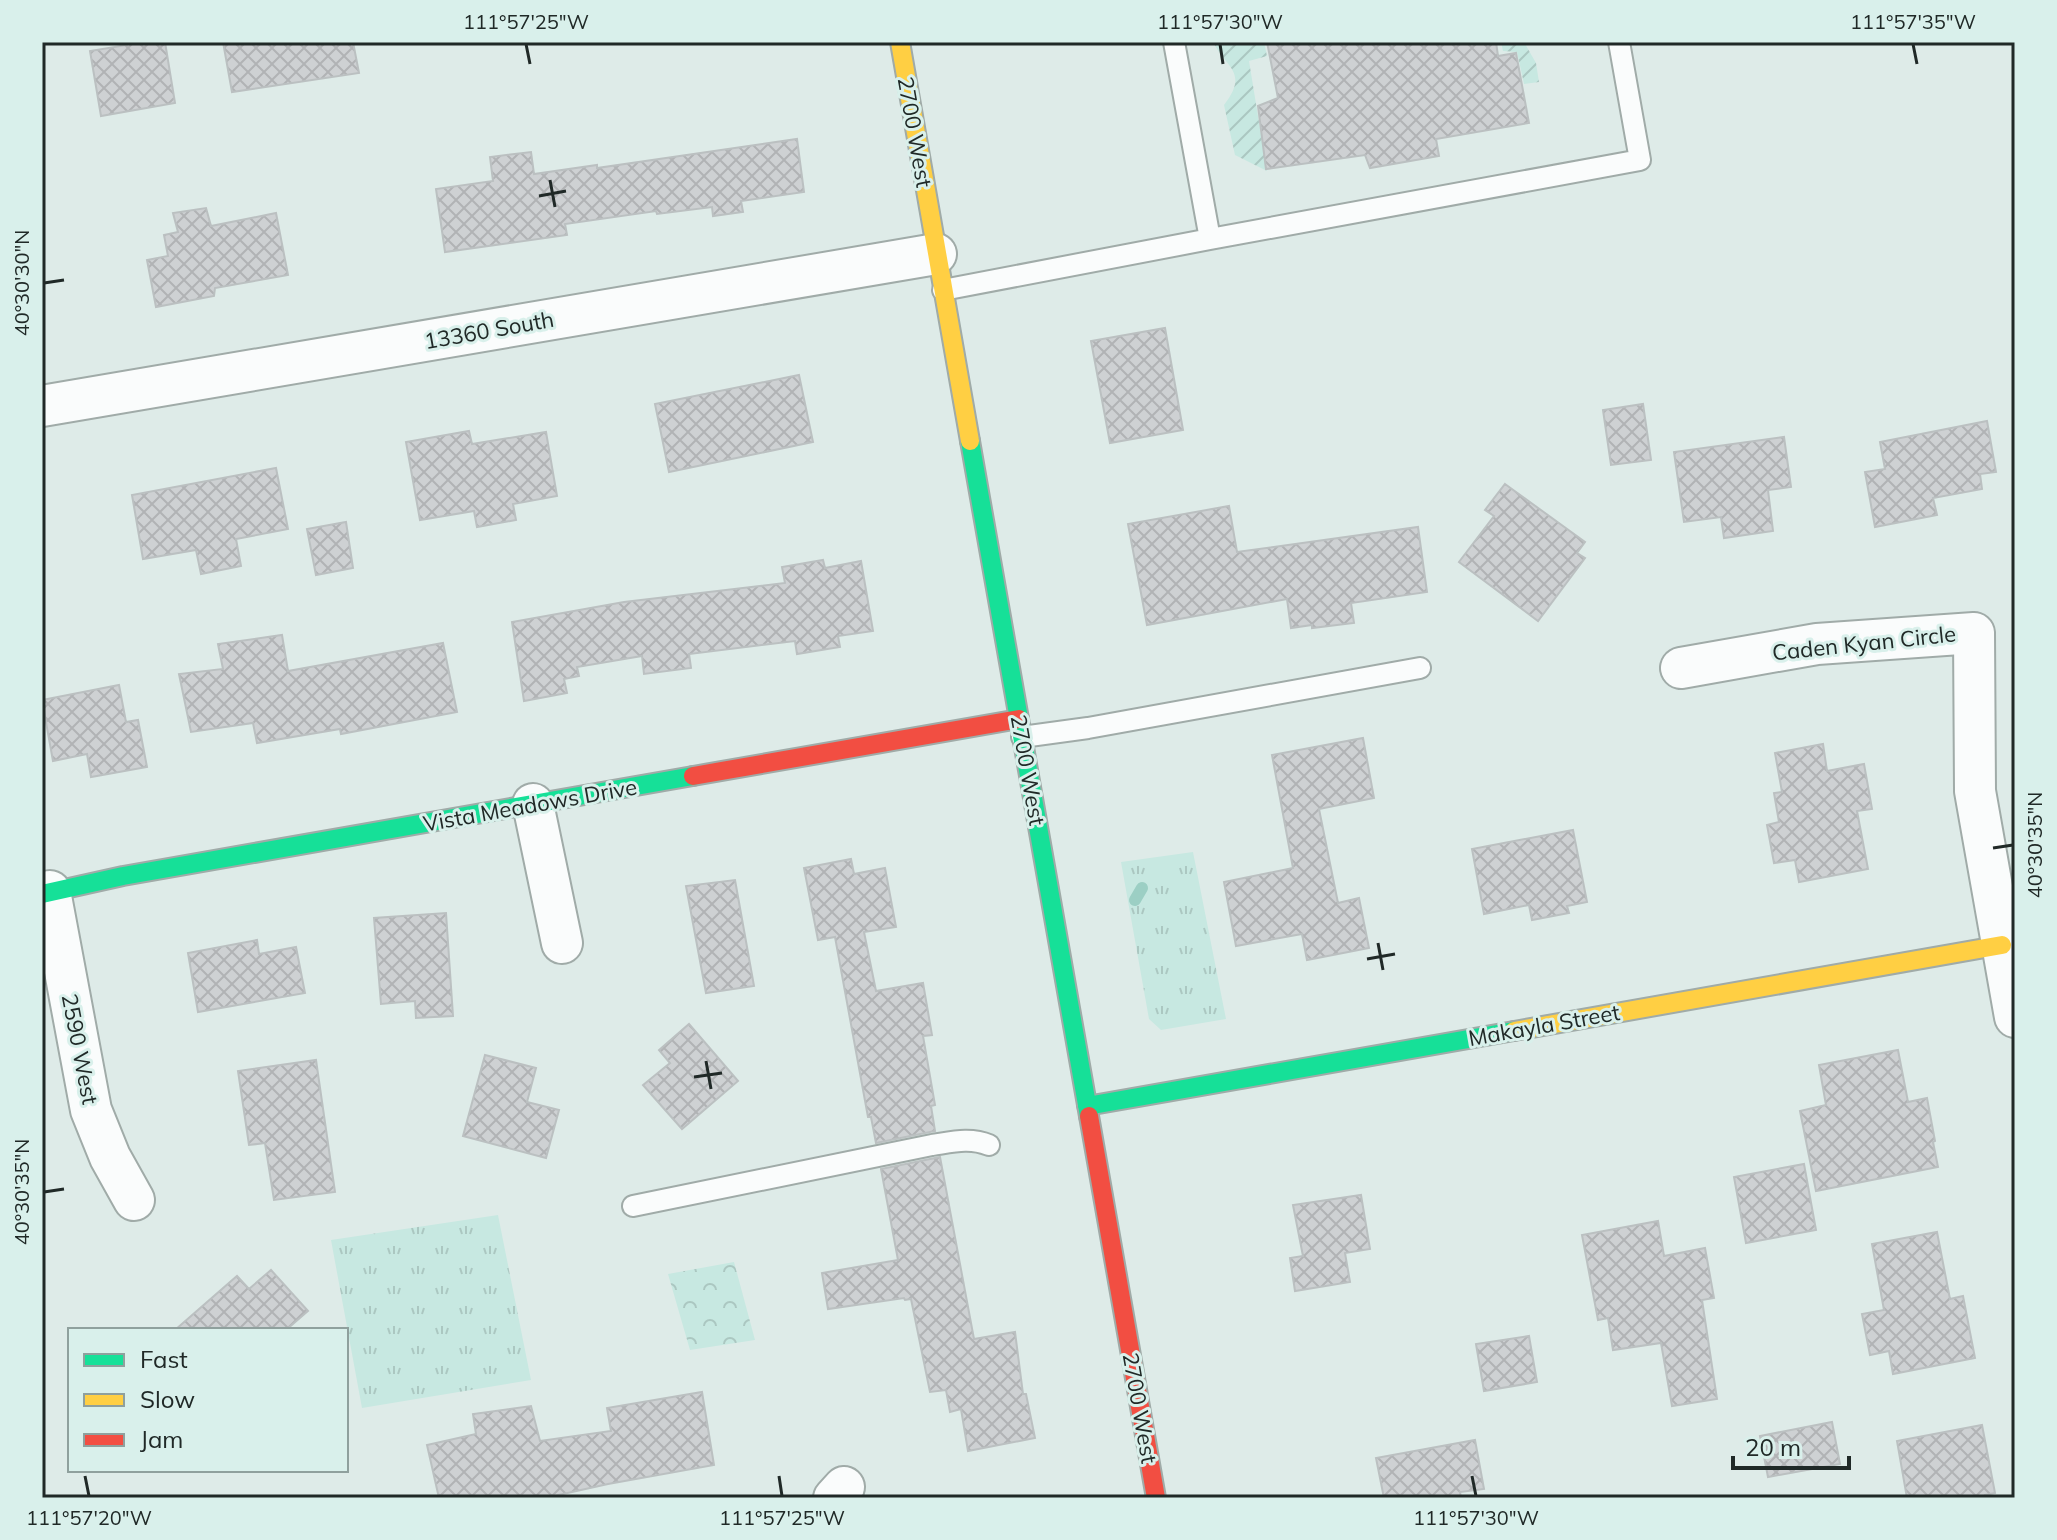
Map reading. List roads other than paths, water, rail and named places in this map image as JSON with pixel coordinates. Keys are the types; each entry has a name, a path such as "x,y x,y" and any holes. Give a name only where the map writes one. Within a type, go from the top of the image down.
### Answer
{"street":[{"name":"2700 West","path":"900,42 1156,1498"},
{"name":"13360 South","path":"42,406 939,272"},
{"name":"Caden Kyan Circle","path":"1681,668 1817,644 1974,633 1975,791 2002,945"},
{"name":"Vista Meadows Drive","path":"46,892 533,804 1020,728"},
{"path":"533,804 562,943"},
{"name":"2590 West","path":"46,892 91,1110 110,1157 134,1200"},
{"path":"2002,945 2015,1017"},
{"name":"Makayla Street","path":"1087,1106 2002,945"}],"lane":[{"path":"1174,42 1210,239"},
{"path":"939,272 1210,239 1640,160 1619,42"},
{"path":"1020,728 1106,725 1420,668"},
{"path":"633,1206 932,1145 966,1140 989,1145"}],"waterway":[{"path":"1135,900 1142,888"}]}
